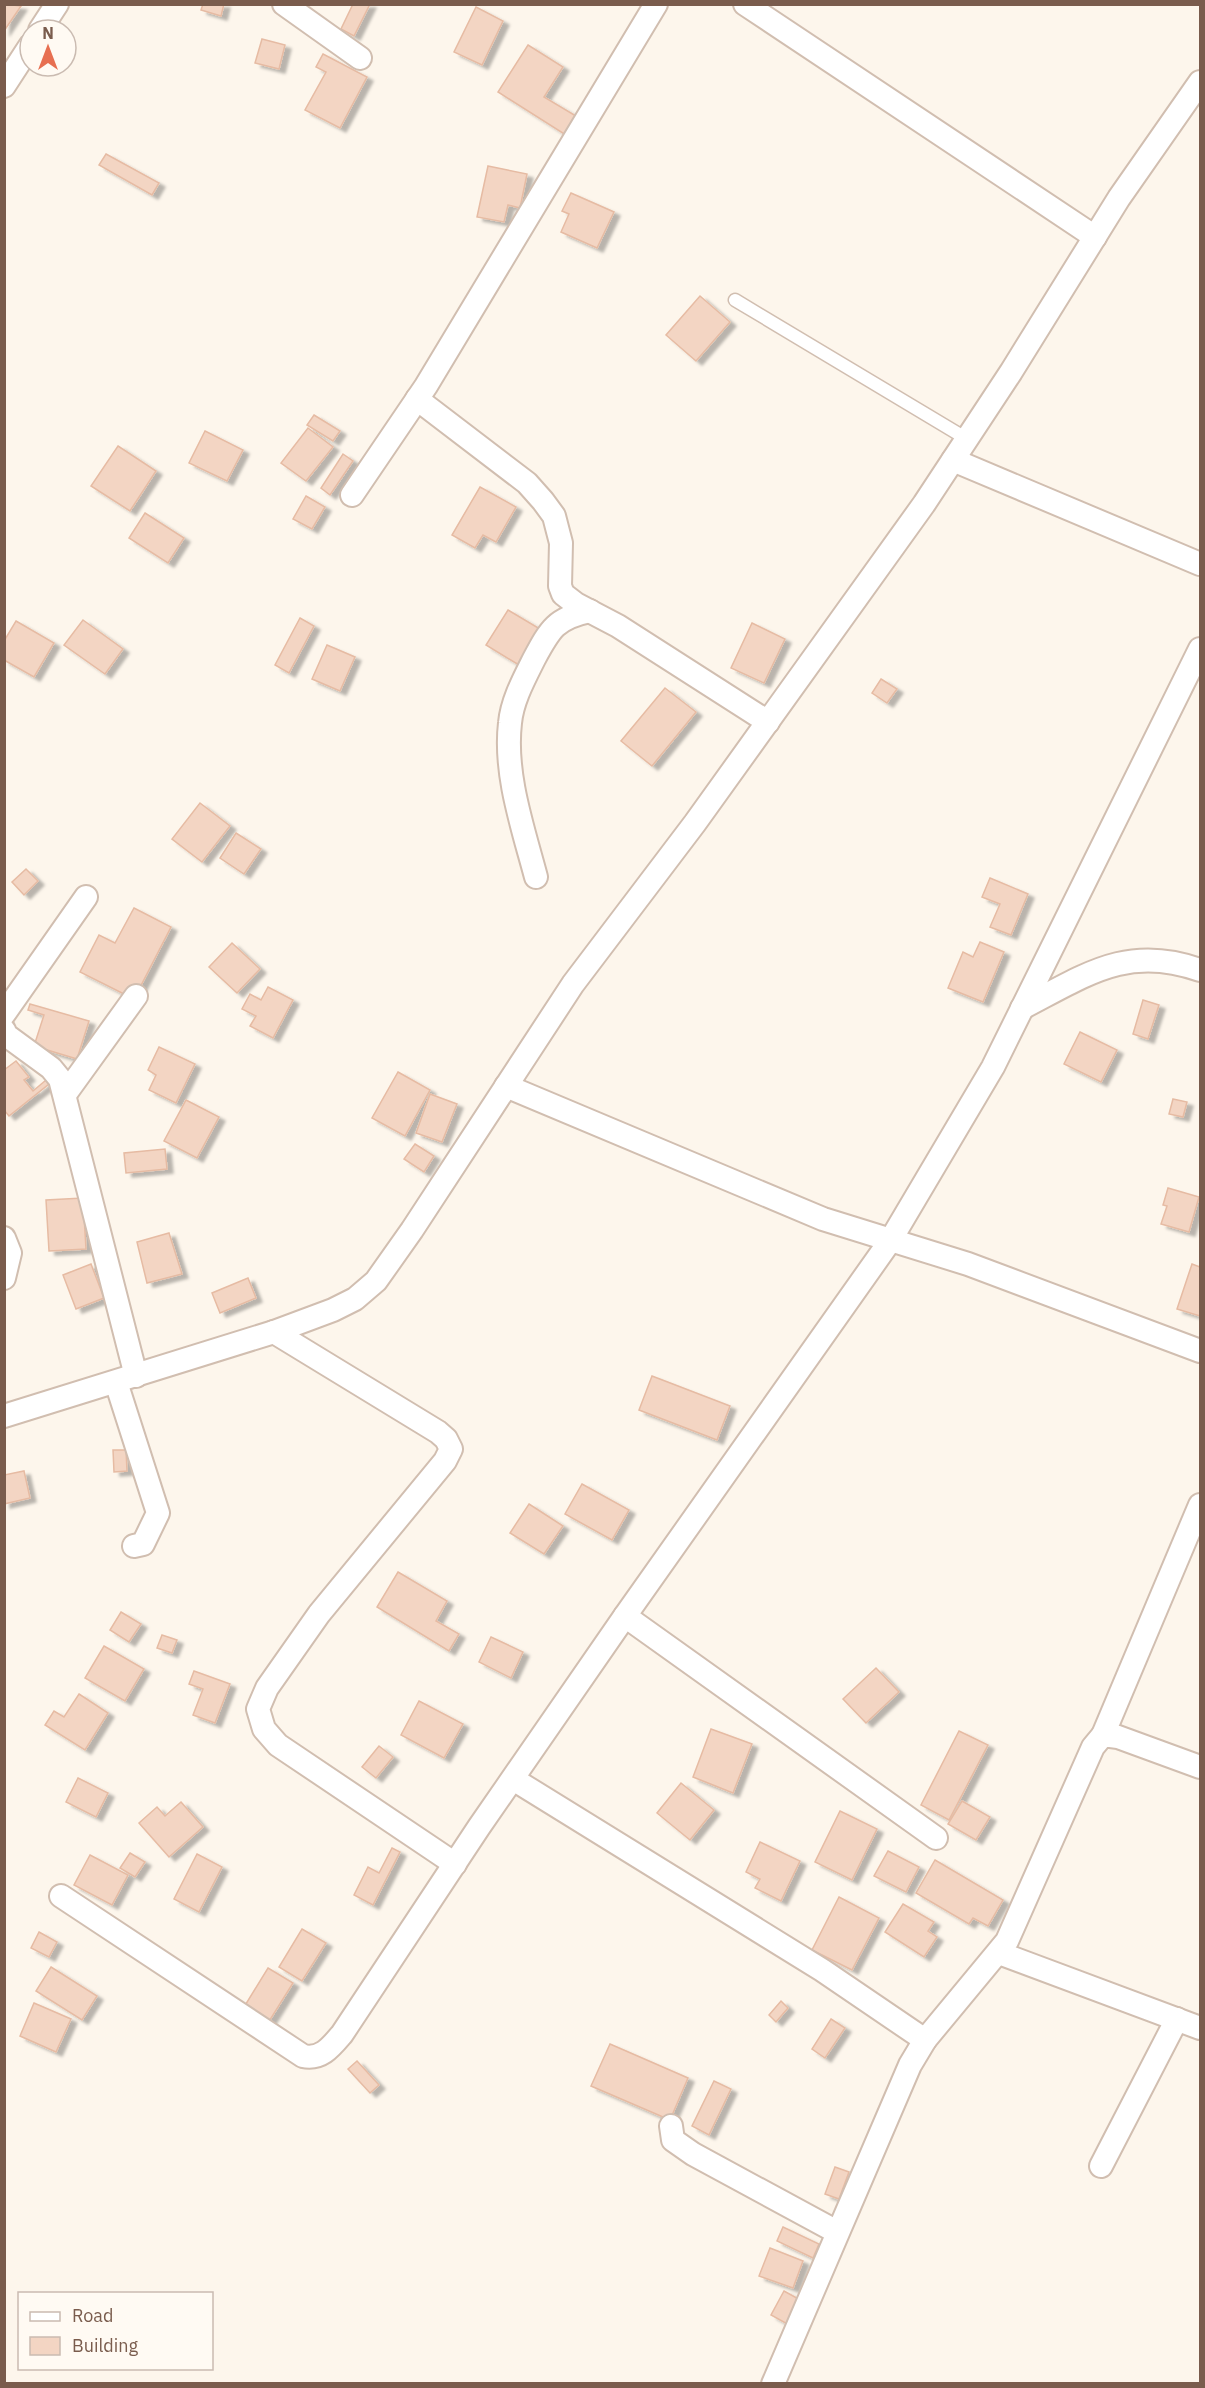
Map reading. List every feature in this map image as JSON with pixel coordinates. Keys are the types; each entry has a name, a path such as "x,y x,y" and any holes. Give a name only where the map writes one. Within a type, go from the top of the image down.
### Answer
{"street":[{"path":"48,18 57,4"},
{"path":"284,4 360,58"},
{"path":"352,495 417,399 656,4"},
{"path":"745,4 1095,237"},
{"path":"4,86 18,64"},
{"path":"4,1416 274,1332 333,1310 355,1299 376,1281 412,1230 573,984 768,722 953,460 1119,198 1200,82"},
{"path":"417,399 527,483 543,501 554,516 561,543 560,586 563,594 618,626 768,722"},
{"path":"953,460 1200,564"},
{"path":"536,877 520,818 510,761 510,723 524,679 553,629 569,615 590,611"},
{"path":"61,1896 303,2056 312,2058 322,2054 342,2034 625,1616 890,1241 988,1077 1200,649"},
{"path":"4,1014 86,897"},
{"path":"1022,1008 1083,977 1122,961 1148,959 1180,962 1200,970"},
{"path":"66,1093 136,996"},
{"path":"4,1030 6,1035 51,1068 60,1079 66,1093 126,1379 158,1513 143,1544 134,1546"},
{"path":"506,1086 823,1219 968,1264 1200,1351"},
{"path":"4,1238 10,1253 4,1278"},
{"path":"274,1332 438,1432 446,1439 451,1449 445,1461 319,1614 267,1689 258,1709 264,1728 278,1744 455,1864"},
{"path":"773,2384 910,2065 925,2040 1007,1941 1094,1747 1103,1735 1200,1505"},
{"path":"625,1616 936,1838"},
{"path":"1103,1735 1118,1737 1200,1767"},
{"path":"513,1779 822,1970 925,2040"},
{"path":"999,1953 1200,2028"},
{"path":"1101,2166 1177,2019"},
{"path":"671,2126 673,2140 693,2154 837,2232"}],"lane":[{"path":"735,300 967,439"}],"building":[{"path":"4,4 21,6 4,31"},
{"path":"203,4 224,4 221,16 201,10"},
{"path":"353,4 370,4 354,36 341,29"},
{"path":"476,7 503,21 482,65 454,52"},
{"path":"262,39 285,45 279,69 255,63"},
{"path":"528,45 563,67 544,97 581,119 569,137 498,92"},
{"path":"323,54 367,77 340,128 305,110 326,72 316,67"},
{"path":"106,154 159,183 152,195 99,165"},
{"path":"488,166 527,174 520,208 508,205 504,222 477,217"},
{"path":"571,193 614,212 597,248 561,232 569,214 562,211"},
{"path":"700,296 730,322 696,361 666,335"},
{"path":"314,415 340,431 333,441 307,425"},
{"path":"308,428 333,447 306,481 281,463"},
{"path":"205,431 243,450 227,481 189,463"},
{"path":"118,446 156,471 130,511 91,486"},
{"path":"343,454 353,461 330,495 321,488"},
{"path":"480,487 516,507 496,542 483,535 475,548 452,535"},
{"path":"306,496 325,507 312,529 293,519"},
{"path":"145,513 184,538 168,563 129,538"},
{"path":"508,610 545,632 524,668 486,645"},
{"path":"300,618 314,626 289,673 275,665"},
{"path":"83,620 123,649 105,674 64,645"},
{"path":"16,621 54,643 34,677 4,660 4,641"},
{"path":"752,623 785,639 764,683 731,668"},
{"path":"327,645 355,657 340,691 312,679"},
{"path":"881,679 897,689 887,703 872,693"},
{"path":"665,688 696,712 652,766 621,741"},
{"path":"200,803 230,826 202,862 172,839"},
{"path":"236,833 261,849 244,874 220,858"},
{"path":"26,869 38,881 24,895 12,882"},
{"path":"990,878 1028,894 1011,935 990,927 1000,904 982,897"},
{"path":"134,908 171,927 134,999 80,972 99,935 115,943"},
{"path":"980,942 1004,952 983,1002 948,988 963,952 973,957"},
{"path":"232,943 260,969 237,993 209,967"},
{"path":"268,987 293,1000 273,1038 250,1026 256,1016 242,1009 250,994 261,1000"},
{"path":"1143,1000 1159,1005 1148,1039 1133,1034"},
{"path":"30,1004 89,1021 77,1059 34,1046 44,1015 28,1010"},
{"path":"1080,1032 1117,1050 1101,1082 1064,1064"},
{"path":"159,1047 195,1064 176,1103 149,1090 156,1075 148,1070"},
{"path":"16,1061 29,1077 24,1080 33,1091 46,1080 49,1084 9,1116 4,1110 4,1070"},
{"path":"398,1072 430,1090 405,1136 372,1118"},
{"path":"430,1094 457,1104 442,1142 416,1133"},
{"path":"1173,1099 1187,1102 1183,1117 1169,1114"},
{"path":"186,1100 219,1117 197,1158 164,1141"},
{"path":"415,1144 434,1156 424,1172 404,1159"},
{"path":"165,1149 167,1169 126,1173 124,1153"},
{"path":"1168,1188 1199,1197 1189,1232 1161,1224 1167,1206 1163,1205"},
{"path":"83,1198 86,1249 49,1251 46,1200"},
{"path":"169,1233 182,1274 147,1283 137,1242"},
{"path":"91,1264 104,1298 76,1309 63,1275"},
{"path":"1192,1264 1200,1267 1200,1316 1177,1309"},
{"path":"248,1278 256,1298 220,1313 212,1293"},
{"path":"652,1376 730,1406 717,1440 639,1410"},
{"path":"113,1450 126,1450 127,1471 114,1472"},
{"path":"24,1471 30,1498 4,1504 4,1475"},
{"path":"582,1484 629,1510 612,1540 565,1514"},
{"path":"529,1504 563,1526 544,1554 510,1533"},
{"path":"398,1572 447,1601 436,1621 459,1634 449,1651 377,1607"},
{"path":"121,1612 141,1624 129,1642 110,1630"},
{"path":"162,1635 177,1640 172,1653 157,1648"},
{"path":"491,1637 523,1652 511,1678 479,1662"},
{"path":"104,1646 144,1669 125,1701 85,1678"},
{"path":"876,1668 899,1692 866,1723 843,1699"},
{"path":"194,1671 230,1684 215,1723 193,1715 203,1689 189,1684"},
{"path":"79,1694 108,1713 85,1750 45,1725 54,1711 64,1717"},
{"path":"419,1701 463,1724 444,1758 401,1735"},
{"path":"711,1729 752,1744 733,1793 693,1777"},
{"path":"959,1731 988,1745 949,1820 921,1805"},
{"path":"379,1746 393,1757 376,1778 362,1767"},
{"path":"78,1778 108,1793 96,1817 66,1802"},
{"path":"681,1783 714,1810 690,1840 657,1813"},
{"path":"962,1801 990,1817 976,1840 948,1824"},
{"path":"181,1802 203,1827 169,1857 139,1823 157,1807 165,1816"},
{"path":"840,1811 877,1829 852,1880 815,1862"},
{"path":"760,1842 800,1861 781,1901 755,1888 760,1879 746,1872"},
{"path":"392,1848 400,1852 373,1905 354,1895 368,1867 379,1873"},
{"path":"888,1851 919,1867 906,1892 874,1876"},
{"path":"130,1853 145,1862 135,1877 120,1868"},
{"path":"197,1854 222,1867 199,1912 174,1899"},
{"path":"90,1855 128,1875 112,1905 74,1885"},
{"path":"935,1860 1003,1900 988,1926 973,1918 969,1924 916,1893"},
{"path":"839,1897 879,1918 852,1970 812,1950"},
{"path":"903,1904 934,1922 928,1931 937,1937 924,1957 885,1932"},
{"path":"302,1929 326,1943 302,1981 279,1967"},
{"path":"39,1932 57,1942 49,1957 31,1948"},
{"path":"51,1967 97,1996 82,2020 36,1991"},
{"path":"268,1968 293,1983 268,2023 244,2007"},
{"path":"781,2001 788,2008 776,2022 769,2015"},
{"path":"34,2003 71,2019 56,2052 20,2036"},
{"path":"831,2019 845,2028 825,2058 812,2049"},
{"path":"610,2044 688,2078 670,2120 591,2086"},
{"path":"357,2061 379,2085 370,2093 348,2069"},
{"path":"714,2081 731,2089 709,2135 692,2126"},
{"path":"835,2167 849,2172 839,2199 825,2194"},
{"path":"783,2227 819,2244 813,2258 777,2241"},
{"path":"770,2248 803,2261 793,2288 759,2276"},
{"path":"784,2291 804,2302 791,2326 771,2315"}]}
